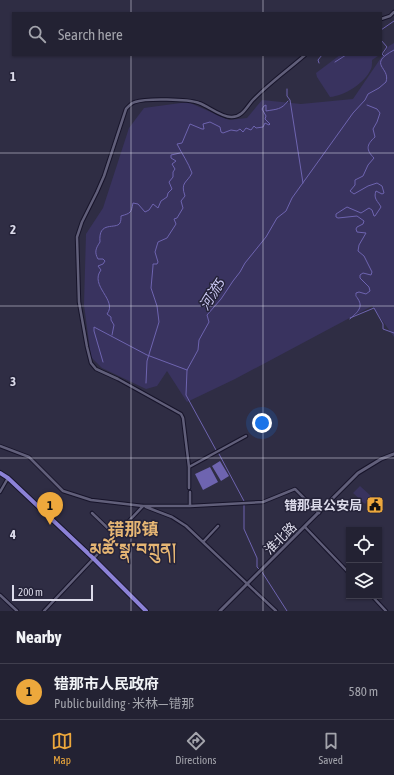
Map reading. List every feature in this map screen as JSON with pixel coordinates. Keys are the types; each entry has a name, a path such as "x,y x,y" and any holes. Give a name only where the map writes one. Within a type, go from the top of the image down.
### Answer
{"highway":[{"path":"0,473 8,478 94,559 146,611"}],"street":[{"path":"382,19 390,16 394,12"},
{"path":"189,488 189,467 182,416 176,411 125,383 96,369 91,363 79,302 78,231 104,176 126,109 130,105 139,101 188,100 210,107 224,116 237,117 243,113 254,99 266,88 304,56"},
{"path":"189,467 246,436"},
{"path":"0,446 29,458 63,491 91,500 143,506 190,506 263,502 295,490 318,513"},
{"name":"淮北路","path":"220,611 358,473 374,463 394,454"},
{"path":"0,492 8,478"},
{"path":"190,492 190,506"},
{"path":"44,611 143,506"},
{"path":"143,506 177,520 203,542 276,611"},
{"path":"92,513 116,536"},
{"path":"203,542 218,526"},
{"path":"304,527 346,570"},
{"path":"0,594 17,611"},
{"path":"375,599 386,611"}],"shaded area":[{"path":"394,43 394,337 372,306 235,379 187,402 167,371 157,386 146,389 102,368 91,357 84,305 86,234 103,208 129,128 144,108 188,102 229,120 247,118 262,100 301,104 353,99 389,46"},
{"path":"339,56 378,56 372,60 371,69 359,84 354,88 336,96 330,97 316,73"},
{"path":"220,461 229,476 221,481 212,466"},
{"path":"210,467 218,482 203,490 195,474"},
{"path":"360,486 372,497 365,504 353,493"}],"waterway":[{"path":"382,29 394,21"},
{"path":"382,41 387,47 382,54"},
{"name":"河流5","path":"216,450 186,395 187,370 198,350 199,340 209,322 207,315 221,299 245,263 266,237 277,218 286,211 292,198 353,113 365,100 368,94 386,82 387,77 380,63 386,55 394,50"},
{"path":"319,63 318,60 321,56"},
{"path":"335,62 344,56"},
{"path":"287,89 303,183"},
{"path":"146,383 147,361 159,322 157,306 151,288 153,264 157,264 158,262 155,252 158,242 167,238 176,224 174,219 177,218 183,208 181,201 185,196 183,188 192,173 177,144 182,143 190,124 204,129 203,124 210,122 220,127 221,132 223,133 231,130 237,131 240,129 243,132 246,128 251,130 254,126 256,128 263,127 265,123 269,125 270,124 265,119 266,116 262,109 264,106 266,105 266,111 281,108 288,101"},
{"path":"350,319 360,308 360,302 356,296 356,293 359,292 366,294 370,291 369,287 360,278 360,275 363,273 371,275 372,272 364,256 358,251 359,245 366,233 357,232 356,229 363,224 364,221 357,216 338,218 336,217 336,214 347,207 361,213 369,208 375,216 381,207 375,198 376,191 382,194 384,193 382,186 377,183 354,194 350,191 355,185 355,180 363,176 368,165 374,158 368,148 375,137 373,129 380,113 377,109 367,105"},
{"path":"112,335 114,325 111,317 107,314 109,303 98,282 98,276 101,270 98,266 103,264 105,261 103,259 98,259 96,252 100,242 100,235 104,228 118,225 121,216 130,212 133,203 138,204 145,212 149,210 153,204 158,208 161,201 167,197 168,193 172,189 169,182 173,177 173,172 175,169 172,164 176,161 171,158 171,155 180,153"},
{"path":"350,318 374,308 383,324 383,329 394,333"},
{"path":"103,362 94,327 147,355 187,370"},
{"name":"河流5","path":"219,454 244,501"},
{"name":"河流5","path":"244,505 244,529 257,558 257,567 259,569"},
{"name":"河流5","path":"262,572 287,611"}],"place":[{"name":"错那县公安局","path":"375,505"},
{"name":"错那市人民政府","path":"50,525"}],"district":[{"name":"错那镇 མཚོ་སྣ་བཀྲུན།","path":"133,539"}]}
